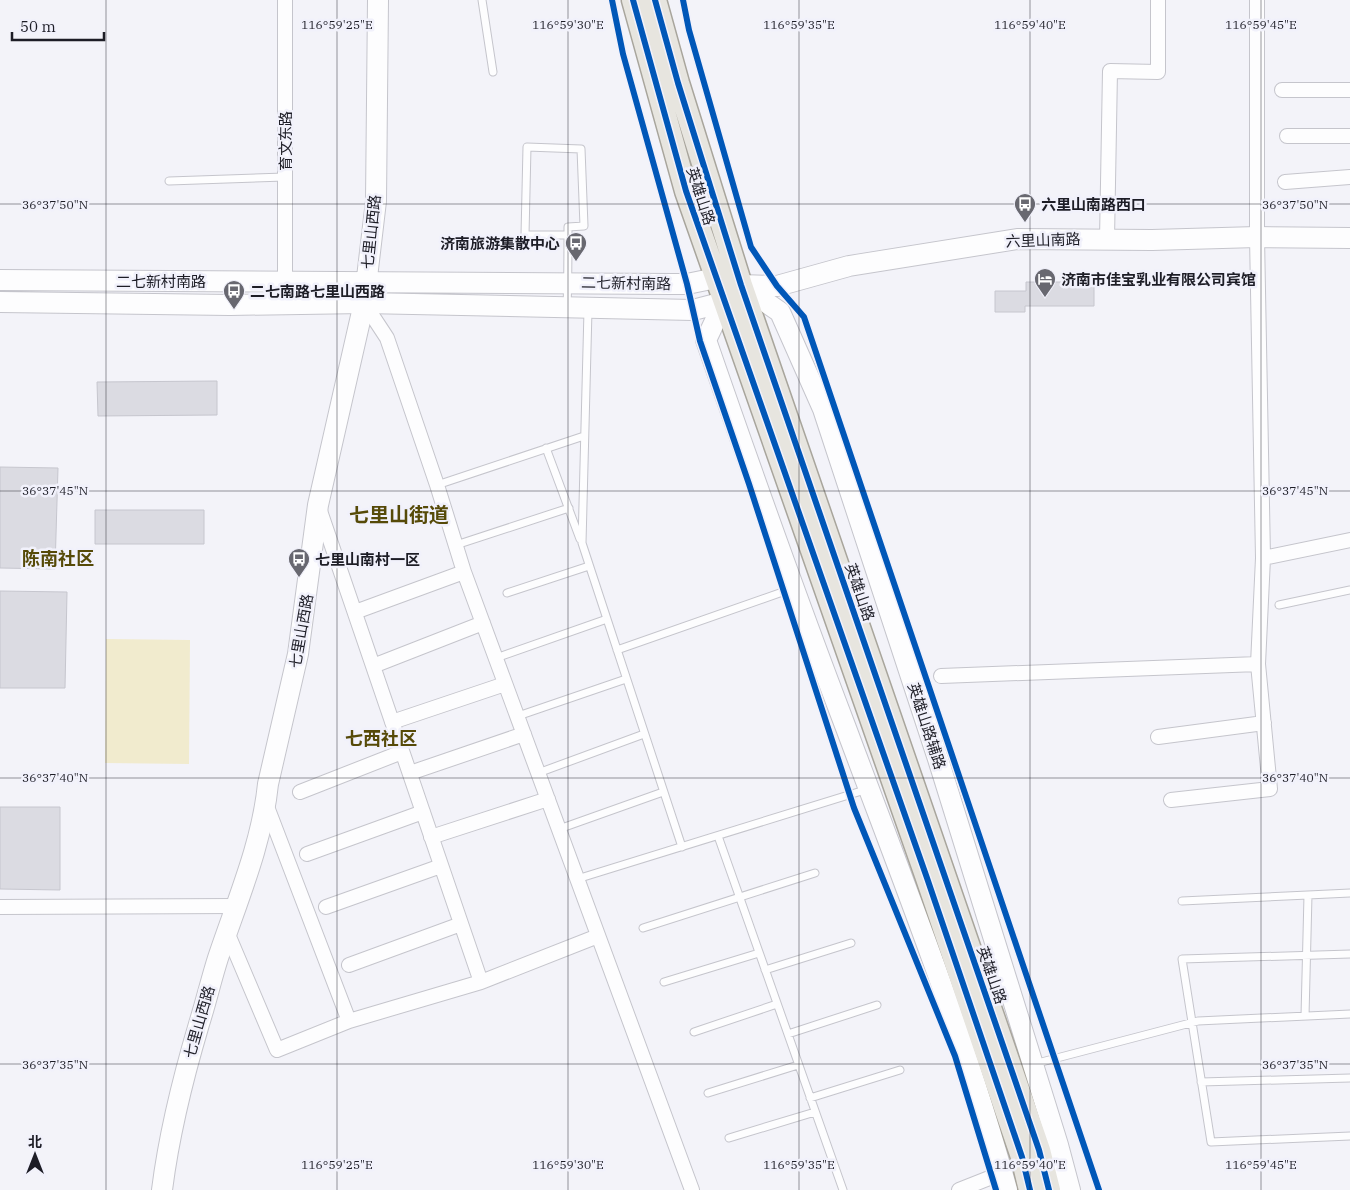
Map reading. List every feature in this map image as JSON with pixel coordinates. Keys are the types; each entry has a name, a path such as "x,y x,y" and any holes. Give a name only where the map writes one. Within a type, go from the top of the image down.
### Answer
{"main road":[{"name":"七里山西路","path":"162,1190 165,1164 188,1060 209,986 247,877 266,804 268,784 298,654 318,505 364,303 376,201 378,0"},
{"name":"英雄山路","path":"633,0 686,191 930,887 1022,1157 1030,1190"},
{"name":"英雄山路","path":"655,0 678,83 741,285 1022,1068 1049,1190"},
{"name":"六里山南路","path":"741,285 777,286 849,266 1017,239 1350,238"},
{"name":"二七新村南路","path":"0,280 687,284 716,278 741,285"},
{"path":"741,285 724,302 706,340 793,588 930,952 1004,1182"},
{"name":"英雄山路辅路","path":"741,285 780,312 823,409 938,759 1022,1068 1058,1145 1070,1190"},
{"name":"二七新村南路","path":"0,302 230,305 364,303 693,310 724,302"}],"street":[{"name":"育文东路","path":"285,0 285,282"},
{"path":"1107,239 1110,71 1158,72 1158,0"},
{"path":"1171,800 1270,789 1258,664 1263,558 1257,237 1257,0"},
{"path":"1282,90 1350,90"},
{"path":"1287,136 1350,136"},
{"path":"1285,182 1350,178"},
{"path":"364,303 387,338 437,484 464,572 692,1190"},
{"path":"318,505 481,982"},
{"path":"1263,558 1350,540"},
{"path":"355,612 464,572"},
{"path":"373,666 483,623"},
{"path":"941,676 1258,664"},
{"path":"392,722 505,684"},
{"path":"1158,737 1264,724"},
{"path":"410,773 524,734"},
{"path":"300,792 402,752"},
{"path":"431,837 548,799"},
{"path":"266,804 349,1021"},
{"path":"307,854 423,812"},
{"path":"326,907 441,866"},
{"path":"0,907 236,906"},
{"path":"349,965 461,924"},
{"path":"227,932 277,1050 349,1021 481,982 598,936"},
{"path":"959,1190 1004,1182"}],"lane":[{"path":"482,0 493,72"},
{"path":"568,235 525,235 526,147 581,149 584,226 568,227 568,235 568,307"},
{"path":"169,181 285,177"},
{"path":"582,543 588,308"},
{"path":"437,484 584,436"},
{"path":"546,448 582,543 682,847"},
{"path":"456,545 569,508"},
{"path":"507,593 589,566"},
{"path":"617,650 793,588"},
{"path":"1279,605 1350,590"},
{"path":"496,658 607,620"},
{"path":"518,716 626,679"},
{"path":"538,773 644,734"},
{"path":"577,879 868,789"},
{"path":"559,829 663,792"},
{"path":"718,836 843,1190"},
{"path":"644,928 815,873"},
{"path":"1182,901 1350,893"},
{"path":"1305,1016 1308,895"},
{"path":"765,970 851,943"},
{"path":"664,982 759,953"},
{"path":"1350,954 1182,959 1211,1142 1350,1136"},
{"path":"694,1032 777,1004"},
{"path":"788,1034 878,1005"},
{"path":"1022,1068 1192,1023 1350,1014"},
{"path":"708,1093 798,1065"},
{"path":"810,1098 900,1070"},
{"path":"1201,1082 1350,1078"},
{"path":"729,1138 815,1112"}],"shaded area":[{"path":"106,639 190,640 189,764 105,763"}],"building":[{"name":"济南市佳宝乳业有限公司宾馆","path":"1026,282 1094,282 1094,306 1025,306 1025,312 995,312 995,291 1026,291"},
{"path":"217,381 217,415 98,416 97,382"},
{"path":"0,467 58,468 55,569 0,568"},
{"path":"95,510 204,510 204,544 95,544"},
{"path":"0,591 67,592 65,688 0,688"},
{"path":"0,807 60,807 60,890 0,889"}],"cycle path":[{"path":"612,0 623,54 687,284 700,341 749,484 854,808 955,1056 996,1190"},
{"path":"633,0 686,191 927,878 1022,1157 1030,1190"},
{"path":"655,0 678,83 741,285 1039,1150 1049,1190"},
{"path":"683,0 689,30 751,247 777,286 804,317 1099,1190"}],"place":[{"name":"六里山南路西口","path":"1025,223"},
{"name":"济南旅游集散中心","path":"576,262"},
{"name":"济南市佳宝乳业有限公司宾馆","path":"1045,298"},
{"name":"二七南路七里山西路","path":"234,310"},
{"name":"七里山南村一区","path":"299,578"}],"district":[{"name":"七里山街道","path":"399,514"},
{"name":"陈南社区","path":"58,558"},
{"name":"七西社区","path":"381,738"}]}
